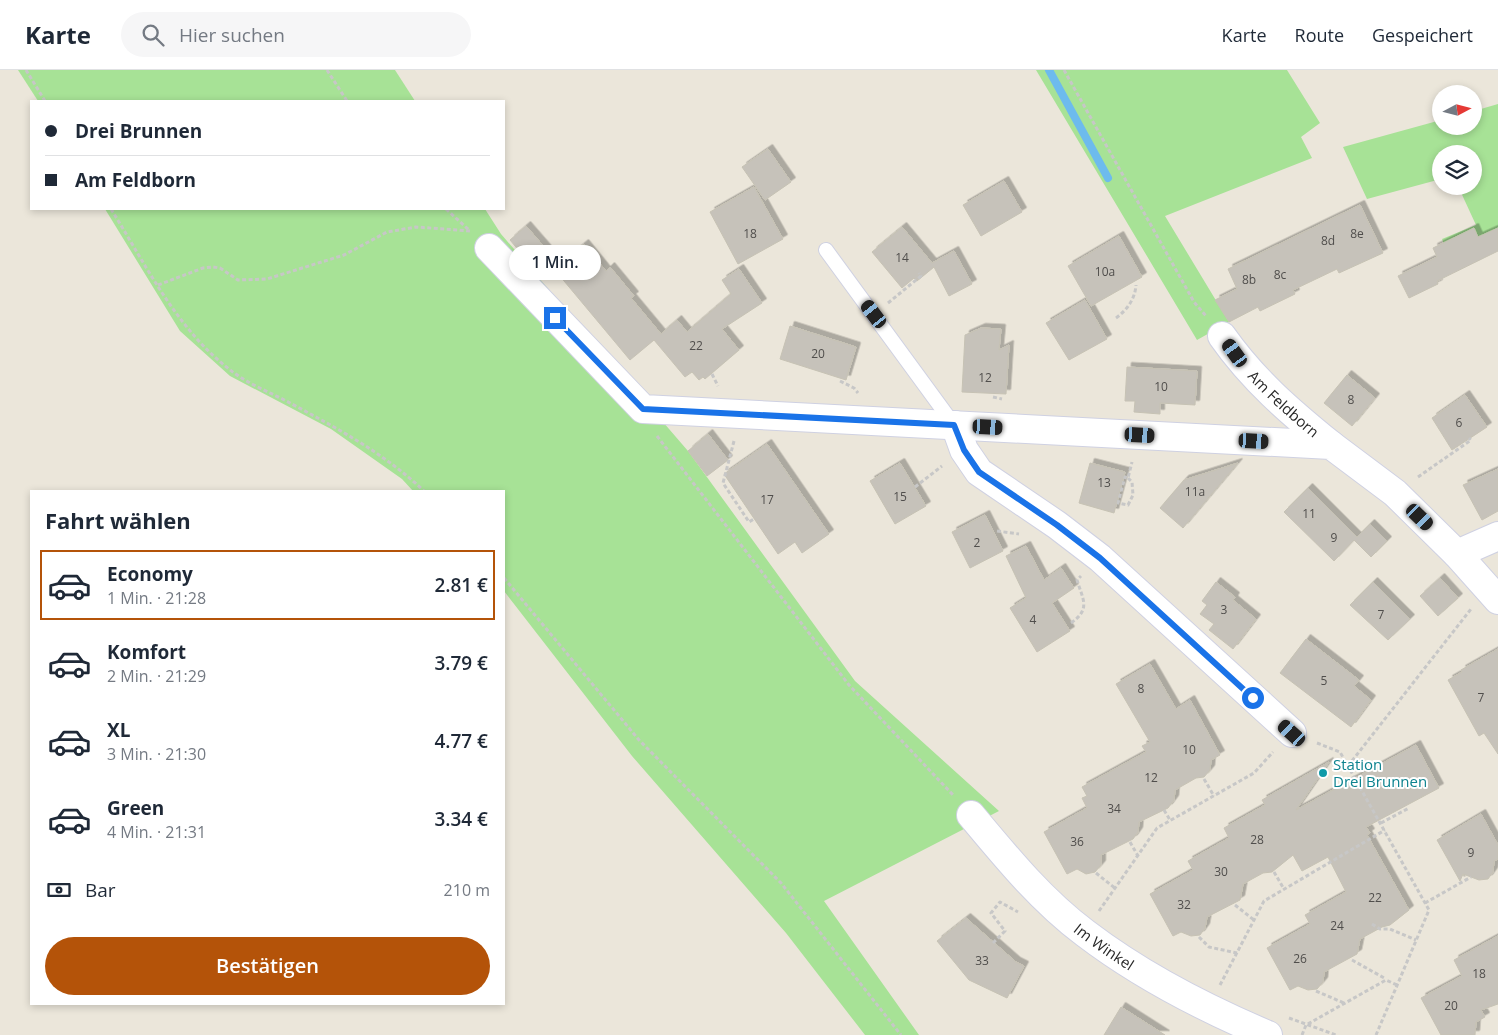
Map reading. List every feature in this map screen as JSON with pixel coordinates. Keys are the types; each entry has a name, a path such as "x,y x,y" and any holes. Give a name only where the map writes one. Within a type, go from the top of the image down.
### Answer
{"street":[{"path":"480,240 643,409"},
{"name":"Am Feldborn","path":"1222,336 1241,362 1280,404 1395,493 1457,554 1495,597"},
{"name":"Am Feldborn","path":"643,409 1331,445"},
{"path":"954,425 964,450 979,472 1057,525 1100,558 1292,733"},
{"path":"1457,554 1498,536"},
{"name":"Im Winkel","path":"971,815 1014,867 1084,932 1161,983 1208,1008 1268,1035"}],"lane":[{"path":"826,250 954,425"}],"path":[{"path":"26,70 44,100"},
{"path":"327,70 346,100"},
{"path":"1064,70 1194,302 1222,336"},
{"path":"112,210 186,327 231,371 355,438 399,467 423,490"},
{"path":"158,285 203,268 213,267 220,268 238,280 267,279 344,255 387,232 416,227 480,240"},
{"path":"874,314 921,276 919,274"},
{"path":"1116,318 1129,305 1135,294 1136,285"},
{"path":"643,409 661,443 849,685 971,815"},
{"path":"741,414 723,483 749,522 754,519"},
{"path":"1395,493 1471,440 1469,438"},
{"path":"915,487 942,466"},
{"path":"1125,477 1128,478 1132,482 1133,489 1128,505 1118,503 1120,493 1125,477"},
{"path":"1071,623 1083,615 1085,610 1077,580 1100,558"},
{"path":"505,579 639,740 781,883 901,1035"},
{"path":"1348,766 1471,608 1495,597"},
{"path":"1109,898 1157,828 1254,773 1292,733 1340,752 1429,910 1376,1035"},
{"path":"1204,778 1214,796"},
{"path":"1381,823 1409,808"},
{"path":"1164,810 1170,820"},
{"path":"1222,981 1264,901 1385,830"},
{"path":"1130,842 1138,856"},
{"path":"1274,872 1284,889"},
{"path":"1096,873 1116,889"},
{"path":"1425,903 1471,877"},
{"path":"993,943 1005,931 991,913 1000,902 1031,920 1049,901"},
{"path":"1235,905 1254,920"},
{"path":"1372,924 1380,929 1390,929 1416,940"},
{"path":"1200,937 1209,947 1237,953"},
{"path":"1352,960 1397,985"},
{"path":"1302,1035 1306,1025 1386,980"},
{"path":"1316,991 1345,1003"}],"green space":[{"path":"18,70 395,70 414,100 37,100"},
{"path":"1036,70 1287,70 1320,123 1301,137 1312,158 1165,216 1229,322 1197,340"},
{"path":"1498,104 1498,228 1447,252 1442,239 1476,225 1462,195 1482,195 1482,145 1432,145 1432,181 1367,199 1343,147 1432,122 1432,135 1482,135 1482,109"},
{"path":"106,210 486,210 501,234 688,451 855,681 999,811 824,901 919,1035 865,1035 786,933 632,756 505,592 505,490 412,490 402,479 331,429 230,376 180,331"}],"building":[{"path":"768,149 791,182 765,200 742,167"},
{"path":"1004,181 1022,212 981,236 963,205"},
{"path":"754,187 783,239 738,264 710,212"},
{"path":"1360,205 1383,253 1339,273 1337,269 1293,290 1295,294 1260,311 1258,307 1229,322 1215,300 1237,289 1228,269"},
{"path":"526,226 553,257 536,271 510,240"},
{"path":"902,227 932,263 954,251 972,284 949,296 934,267 917,281 914,278 902,288 872,252"},
{"path":"1474,228 1478,237 1498,228 1498,251 1437,281 1438,284 1409,298 1398,276 1437,257 1433,248"},
{"path":"1119,236 1142,277 1091,306 1068,266"},
{"path":"584,244 606,271 610,267 634,296 631,298 661,334 677,320 687,332 731,294 722,280 739,269 762,303 722,329 739,350 705,379 703,377 699,380 692,372 685,377 654,340 630,360 554,269"},
{"path":"1085,300 1107,339 1069,360 1046,323"},
{"path":"790,326 856,347 846,380 780,359"},
{"path":"981,328 1001,329 999,350 1009,345 1006,394 962,392 965,335"},
{"path":"1127,367 1197,371 1195,405 1160,403 1160,414 1134,412 1135,401 1125,401"},
{"path":"1347,375 1375,398 1352,426 1324,403"},
{"path":"1465,395 1487,427 1452,450 1432,418"},
{"path":"708,434 728,460 707,476 688,451"},
{"path":"767,444 829,534 802,553 795,542 778,554 724,474"},
{"path":"900,463 926,506 895,524 870,481"},
{"path":"1090,463 1125,472 1114,513 1079,503"},
{"path":"1238,463 1183,528 1160,508 1184,480"},
{"path":"1498,469 1498,511 1482,520 1463,485"},
{"path":"1308,488 1357,537 1370,524 1387,541 1371,557 1354,540 1334,561 1284,512"},
{"path":"985,515 1003,551 970,568 952,532"},
{"path":"1026,546 1044,580 1061,568 1074,588 1052,603 1070,631 1037,652 1010,608 1026,598 1006,556"},
{"path":"1440,578 1458,598 1438,616 1420,596"},
{"path":"1216,582 1235,597 1233,600 1256,619 1233,649 1209,630 1214,624 1200,614 1207,605 1202,601"},
{"path":"1373,582 1410,619 1388,640 1350,605"},
{"path":"1306,639 1359,680 1354,686 1371,700 1351,727 1280,673"},
{"path":"1498,649 1498,754 1484,733 1479,736 1448,680 1462,672 1461,670"},
{"path":"1150,664 1176,709 1190,700 1220,755 1211,760 1210,770 1204,777 1196,778 1175,790 1174,800 1168,808 1139,822 1138,832 1133,839 1101,855 1101,865 1095,872 1086,874 1077,869 1067,874 1044,832 1087,808 1082,798 1087,796 1082,787 1146,752 1142,746 1150,742 1116,684"},
{"path":"1416,745 1439,788 1366,827 1370,833 1367,835 1409,910 1390,925 1382,927 1360,939 1357,954 1324,972 1323,982 1317,989 1308,990 1298,986 1290,990 1267,948 1310,924 1305,915 1346,892 1328,857 1302,871 1293,855 1272,872 1263,873 1243,884 1240,900 1207,917 1205,928 1200,935 1191,936 1181,932 1173,936 1150,894 1193,870 1188,861 1229,838 1224,828 1265,805 1262,800 1329,762 1296,810"},
{"path":"1481,814 1498,845 1498,859 1494,861 1493,872 1488,879 1479,880 1463,874 1460,881 1437,840"},
{"path":"966,918 1016,962 1024,966 1007,998 969,980 937,941"},
{"path":"1498,936 1498,1004 1481,1010 1485,1017 1476,1022 1475,1035 1441,1035 1421,998 1462,976 1454,960"},
{"path":"1121,1007 1165,1035 1104,1035"}],"waterway":[{"path":"1049,70 1108,178"}],"place":[{"name":"Station Drei Brunnen","path":"1323,773"}],"route":[{"path":"555,318 643,409 954,425 964,450 979,472 1057,525 1100,558 1253,698"}]}
